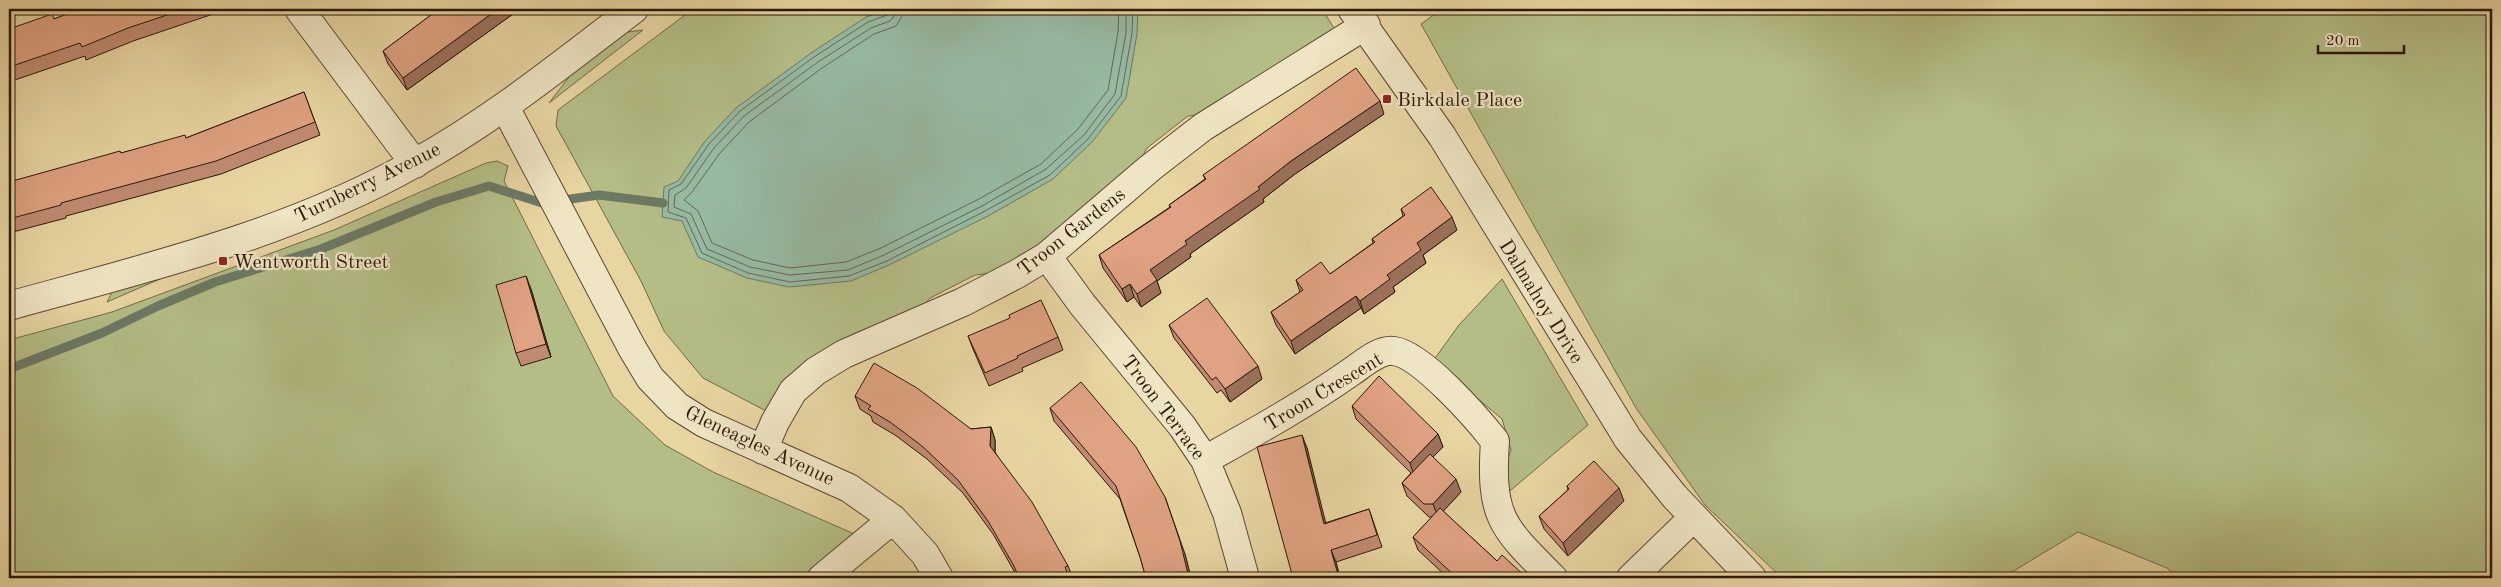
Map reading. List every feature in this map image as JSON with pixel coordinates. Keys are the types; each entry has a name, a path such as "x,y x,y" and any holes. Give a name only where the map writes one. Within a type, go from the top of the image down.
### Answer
{"street":[{"path":"298,9 415,164"},
{"name":"Turnberry Avenue","path":"9,306 241,238 322,209 415,164 505,107 634,9"},
{"name":"Troon Gardens","path":"763,450 775,422 794,391 816,371 844,354 963,302 1047,256 1150,168 1203,127 1359,17"},
{"name":"Dalmahoy Drive","path":"1359,17 1442,136 1628,439 1694,517 1752,578"},
{"name":"Gleneagles Avenue","path":"505,107 632,348 650,378 677,406 704,423 849,488 893,519 925,554 940,578"},
{"name":"Troon Terrace","path":"1047,256 1082,304 1182,426 1205,460 1227,513 1245,578"},
{"name":"Troon Crescent","path":"1205,460 1318,395 1375,355 1393,351 1412,358 1426,369 1482,424 1495,441 1492,477 1498,512 1515,540 1553,578"},
{"path":"1631,578 1694,517"},
{"path":"822,578 893,519"}],"shaded area":[{"path":"693,9 1322,9 1334,28 1324,43 1206,114 1188,116 1147,148 1137,167 1046,245 1002,272 975,275 930,298 918,313 768,412 703,378 664,331 641,281 556,126 558,110"},
{"path":"1442,9 2492,9 2492,578 2178,578 2167,568 2078,532 2002,578 1782,578 1705,505 1636,408 1421,24"},
{"path":"643,30 549,103 576,68 620,33"},
{"path":"497,161 508,166 504,181 613,396 665,445 713,472 859,536 804,578 9,578 9,340 112,312 334,230 486,163"},
{"path":"197,263 107,302 115,286"},
{"path":"1502,279 1588,425 1505,495 1503,472 1511,450 1502,419 1433,361 1459,325"}],"water":[{"path":"891,9 1138,9 1137,34 1126,98 1092,142 1053,179 988,216 889,265 851,281 789,287 747,278 698,257 682,221 662,217 664,187 678,181 705,141 736,108 811,53 866,17"}],"building":[{"path":"80,9 185,9 128,28 82,47 80,43 9,67 9,29 52,14 54,19"},
{"path":"439,9 498,9 403,78 383,51"},
{"path":"1356,68 1380,101 1291,161 1258,187 1260,189 1185,241 1187,244 1150,270 1157,280 1137,294 1130,284 1122,289 1099,255 1171,207 1169,205 1206,179 1203,175"},
{"path":"304,92 315,122 216,161 9,219 9,182 120,151 121,153 185,135 186,138"},
{"path":"1431,187 1452,217 1417,243 1421,250 1387,275 1390,279 1360,301 1356,296 1291,341 1271,312 1303,290 1296,280 1321,262 1330,274 1375,242 1372,239 1405,215 1401,209"},
{"path":"526,276 546,344 516,353 496,285"},
{"path":"1207,298 1258,366 1225,389 1216,377 1212,380 1169,325"},
{"path":"1041,300 1058,337 985,373 968,336 1010,318 1009,315"},
{"path":"874,363 917,388 971,429 991,427 990,446 1032,502 1068,566 1065,567 1069,578 1019,578 988,521 958,480 922,446 890,422 868,409 871,406 855,396"},
{"path":"1379,376 1438,434 1410,463 1352,406"},
{"path":"1081,382 1136,447 1165,497 1180,541 1189,578 1146,578 1116,486 1050,408"},
{"path":"1302,435 1324,524 1369,509 1377,535 1331,550 1339,578 1293,578 1257,447"},
{"path":"1430,454 1456,479 1433,504 1424,504 1402,483"},
{"path":"1594,461 1619,488 1563,543 1539,516 1569,489 1567,486"},
{"path":"1440,508 1497,561 1502,555 1527,578 1457,578 1413,537"}],"waterway":[{"path":"9,369 102,333 158,306 215,282 321,249 436,202 489,186 542,203 599,195 663,203"}],"place":[{"name":"Birkdale Place","path":"1387,99"},
{"name":"Wentworth Street","path":"223,261"}]}
